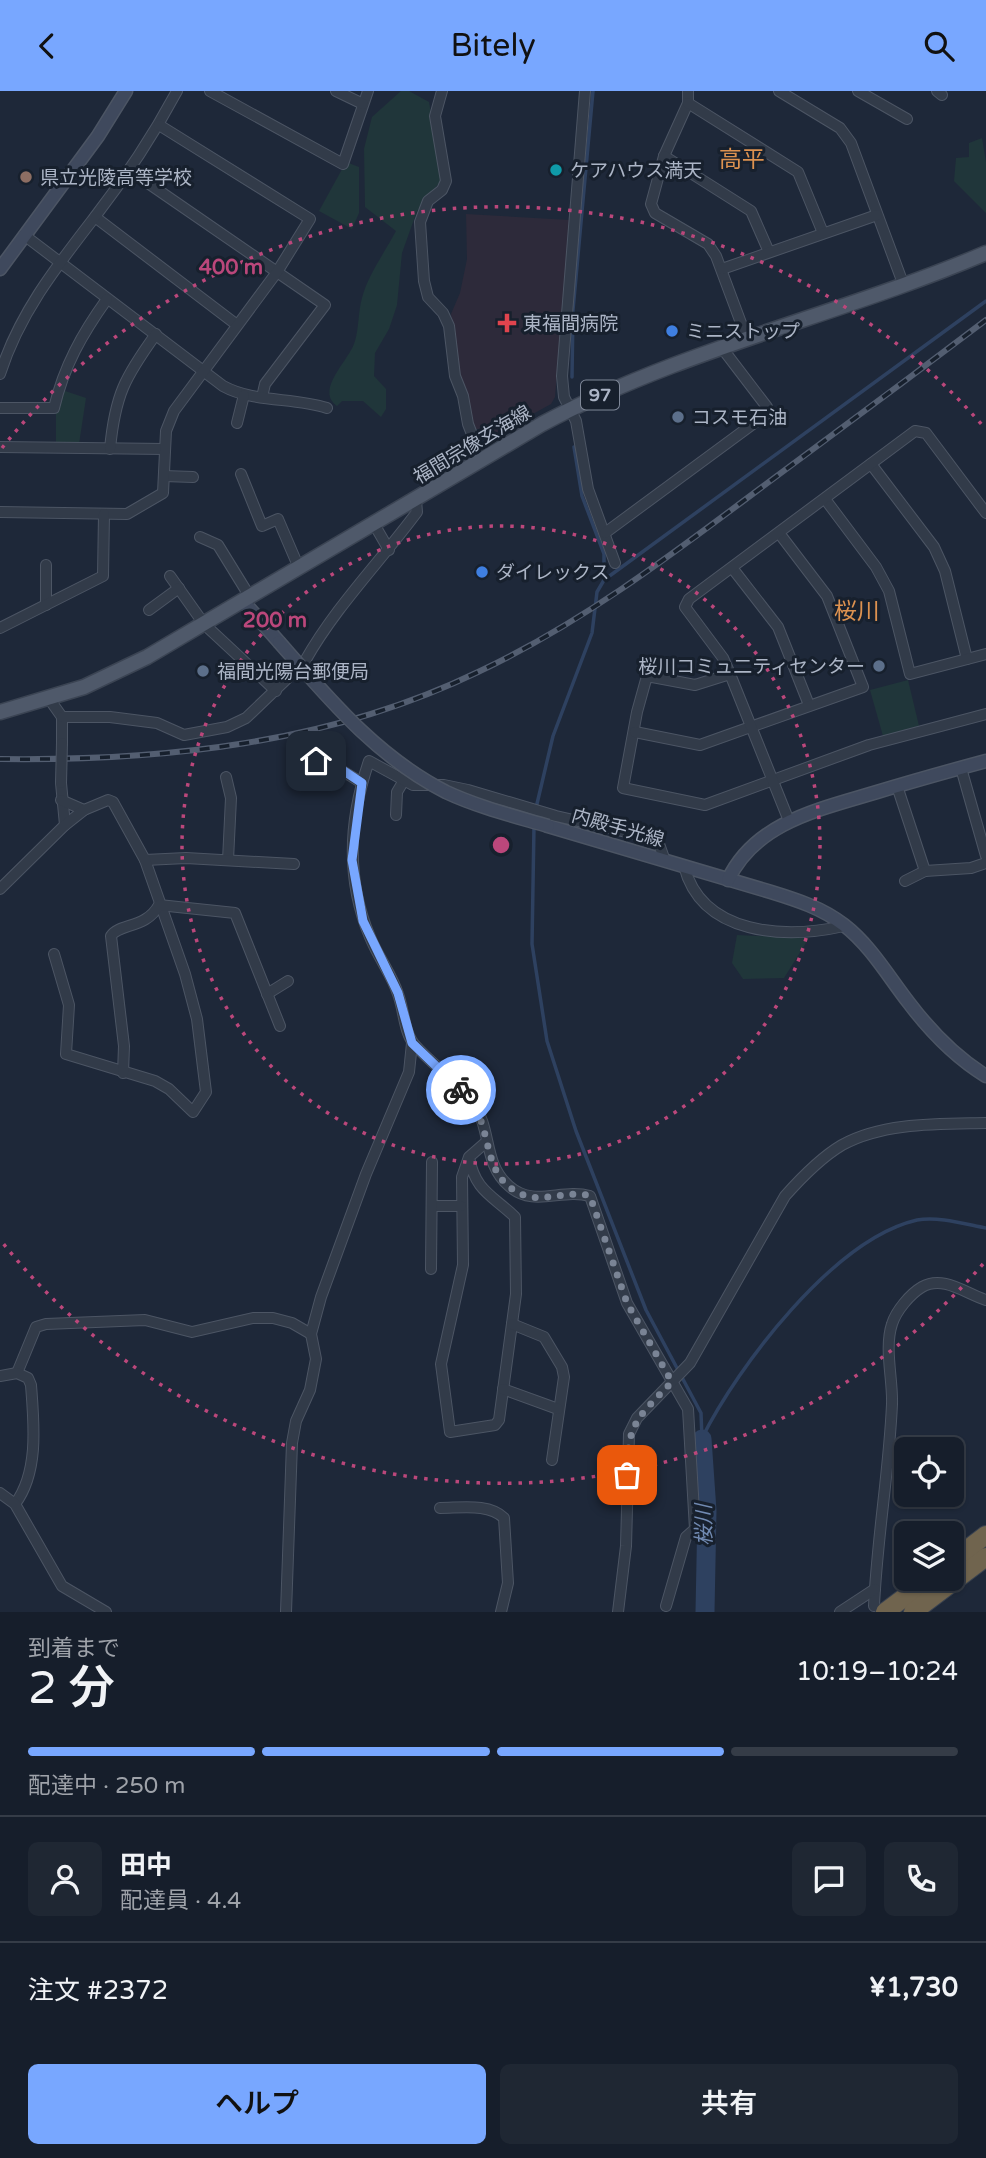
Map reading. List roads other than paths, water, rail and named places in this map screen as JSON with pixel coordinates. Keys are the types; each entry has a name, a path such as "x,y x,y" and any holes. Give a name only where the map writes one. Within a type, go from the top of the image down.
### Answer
{"highway":[{"path":"964,1552 986,1535"},
{"path":"913,1612 986,1557"},
{"path":"880,1609 909,1591"}],"main road":[{"path":"0,269 98,137 125,91"},
{"name":"福間宗像玄海線","path":"0,712 50,700 113,674 204,624 571,409 635,379 904,286 986,253"},
{"name":"内殿手光線","path":"246,599 279,642 364,736 405,768 449,793 548,826 805,903 844,926 877,958 937,1037 986,1076"},
{"path":"728,880 750,848 789,821 986,761"}],"street":[{"path":"0,374 24,313 58,263 129,170 159,125 177,91"},
{"path":"210,91 343,164 368,91"},
{"path":"336,91 363,104"},
{"path":"442,91 436,116 446,181 442,190 428,201 420,222 424,281 428,297 443,313 449,326 454,376 463,396 468,424 482,460"},
{"path":"585,91 562,376 564,397 571,409 588,489 615,563"},
{"path":"688,91 688,103 664,156 651,204 655,213 708,244 722,269 747,339"},
{"path":"779,91 840,128 858,157 904,286"},
{"path":"858,91 907,119"},
{"path":"688,103 798,172 823,233"},
{"path":"0,512 127,514 163,493 166,431 174,411 276,272 310,219 159,125"},
{"path":"664,156 751,211 769,252"},
{"path":"129,170 324,305 265,384 262,397"},
{"path":"722,269 877,215"},
{"path":"95,217 237,325"},
{"path":"24,235 223,386 244,395 307,401 327,408"},
{"path":"0,408 54,408 61,379 80,336 107,299"},
{"path":"110,449 113,414 125,377 156,334"},
{"path":"605,533 765,415 767,407 722,348"},
{"path":"237,423 244,395"},
{"path":"789,821 723,657 685,607 689,599 733,569 915,431 926,433 986,513"},
{"path":"0,447 164,449"},
{"path":"871,464 934,547 945,571 967,659"},
{"path":"241,474 262,526 278,519 299,568"},
{"path":"164,476 193,477"},
{"path":"825,499 876,567 889,591 910,674 986,654"},
{"path":"306,661 341,606 389,550 417,512 416,500"},
{"path":"0,628 103,576 104,514"},
{"path":"374,524 389,550"},
{"path":"635,732 700,745 863,687 827,596 779,533"},
{"path":"200,537 218,545 246,599"},
{"path":"46,565 46,605"},
{"path":"733,569 778,627 809,705"},
{"path":"170,576 204,624 276,691"},
{"path":"149,610 179,588"},
{"path":"62,717 110,717 157,723 184,735 227,727 246,718 292,674"},
{"path":"730,674 695,685 647,676 637,712 623,788 705,805 869,745 986,713"},
{"path":"50,700 62,717 61,800 65,825"},
{"path":"308,772 316,761 323,759 362,783"},
{"path":"286,1612 292,1443 296,1421 310,1390 316,1359 311,1334 344,1232 409,1072 412,1043 398,993 363,921 355,880 352,839 362,783 369,761 403,782 468,790 556,816 648,837 658,841 665,861"},
{"path":"961,768 986,856"},
{"path":"226,777 231,798 228,860"},
{"path":"397,815 397,792 403,782"},
{"path":"897,786 925,871"},
{"path":"61,800 84,810"},
{"path":"0,888 84,810 108,800 113,802 145,860 185,974 197,1019 206,1092 193,1112 169,1089 155,1081 66,1054 69,1005 54,954"},
{"path":"145,860 228,860 294,864"},
{"path":"905,881 925,871 971,868 986,863"},
{"path":"684,866 688,883 705,902 734,925 786,930 823,930 844,926"},
{"path":"159,905 180,905 235,913 280,1026"},
{"path":"123,1073 124,1046 111,936 117,930 136,926 154,914 159,905"},
{"path":"267,994 288,981"},
{"path":"412,1043 475,1106 485,1143 499,1176 520,1194 537,1199 577,1192 590,1196 627,1303 688,1409 695,1529 686,1537 666,1606"},
{"path":"618,1612 627,1536 629,1434 638,1418 690,1363 785,1196 805,1174 841,1145 862,1138 937,1124 986,1123"},
{"path":"469,1157 473,1177 488,1197 515,1217 516,1294 503,1389 495,1425 450,1432 441,1364 463,1265 462,1177 469,1157 485,1143"},
{"path":"431,1269 432,1162"},
{"path":"432,1206 461,1206"},
{"path":"880,1609 875,1589 876,1551 888,1473 892,1401 891,1326 908,1299 920,1288 934,1282 944,1282 986,1300"},
{"path":"17,1373 36,1328 46,1324 145,1320 192,1332 253,1318 273,1318 292,1323 311,1334"},
{"path":"512,1324 544,1337 562,1367 564,1377 552,1460"},
{"path":"0,1376 17,1373 27,1378 31,1385 32,1459 27,1488 15,1504"},
{"path":"503,1389 558,1409"},
{"path":"0,1493 15,1504 62,1586 106,1612"},
{"path":"440,1509 482,1508 498,1512 505,1518 508,1584 500,1612"},
{"path":"839,1612 875,1589"}],"waterway":[{"path":"572,377 573,310 593,91"},
{"path":"604,580 986,301"},
{"path":"536,808 553,736 592,633 597,592 604,580 604,554 582,496 574,447"},
{"path":"534,826 532,944 547,1041 576,1131 646,1310 701,1413 702,1439"},
{"path":"702,1438 739,1376 764,1342 822,1278 853,1252 885,1232 917,1220 943,1220 986,1228"},
{"name":"桜川","path":"702,1439 707,1511 705,1612"}],"railway":[{"path":"0,759 122,756 244,743 304,732 363,716 478,672 515,654 620,590 986,320"}],"place":[{"name":"ケアハウス満天","path":"556,170"},
{"name":"県立光陵高等学校","path":"26,177"},
{"name":"東福間病院","path":"507,323"},
{"name":"ミニストップ","path":"672,331"},
{"name":"コスモ石油","path":"678,417"},
{"name":"ダイレックス","path":"482,572"},
{"name":"桜川コミュ二ティセンター","path":"879,666"},
{"name":"福間光陽台郵便局","path":"203,671"}],"district":[{"name":"高平","path":"742,159"},
{"name":"桜川","path":"857,611"}]}
